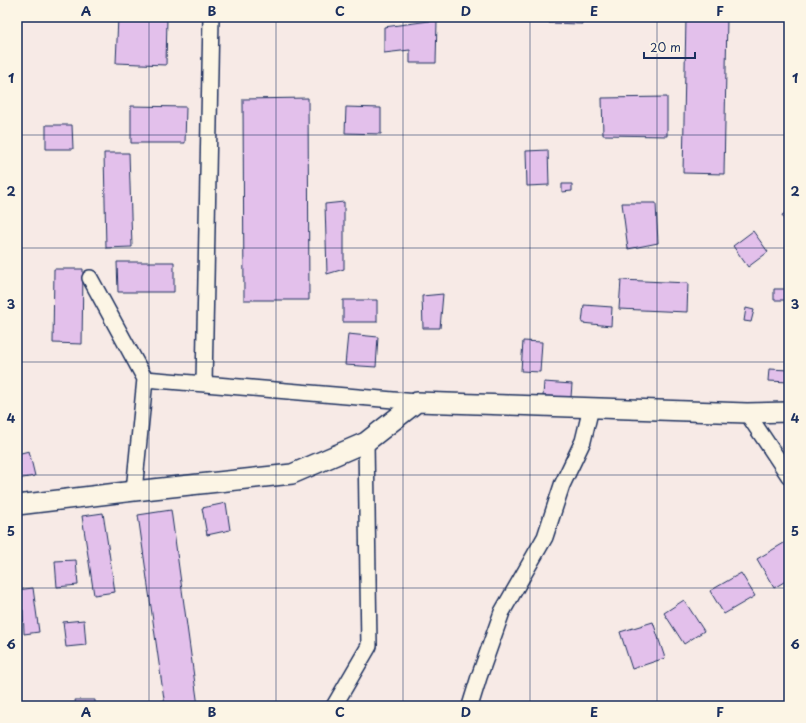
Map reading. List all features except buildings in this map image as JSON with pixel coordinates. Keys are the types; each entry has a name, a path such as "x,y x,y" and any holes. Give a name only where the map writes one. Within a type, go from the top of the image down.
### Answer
{"street":[{"path":"204,384 211,17"},
{"path":"90,278 146,379 134,491"},
{"path":"146,379 417,402 747,413 789,412"},
{"path":"17,504 292,474 366,442 417,402"},
{"path":"470,706 502,612 545,537 562,485 582,441 592,408"},
{"path":"747,413 789,476"},
{"path":"334,706 369,646 366,442"}]}
